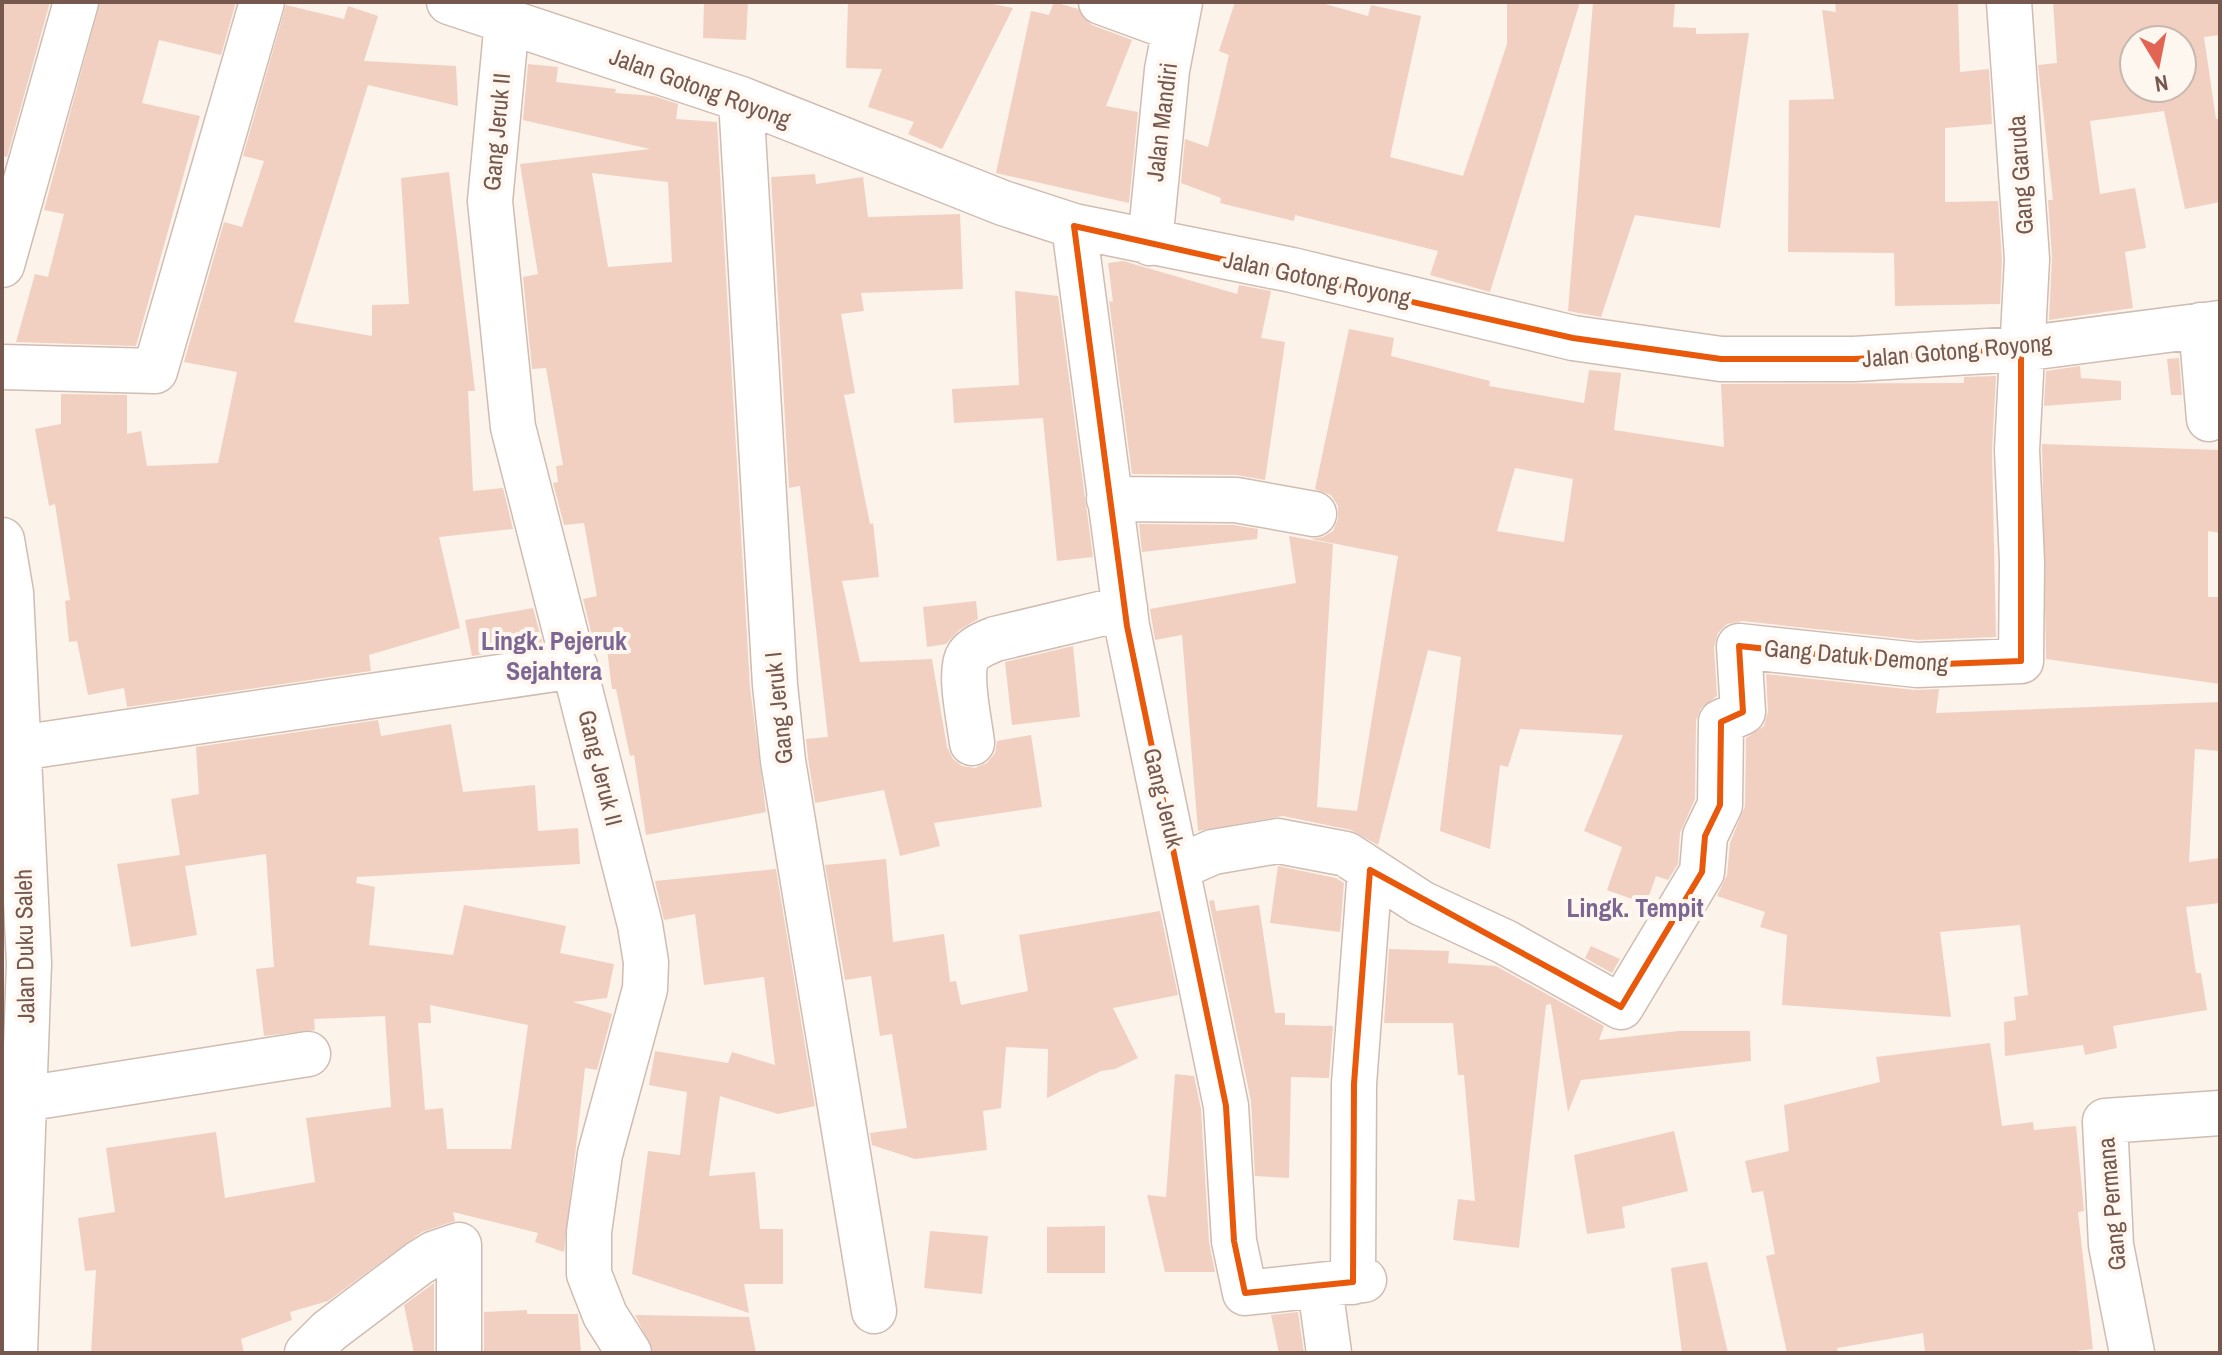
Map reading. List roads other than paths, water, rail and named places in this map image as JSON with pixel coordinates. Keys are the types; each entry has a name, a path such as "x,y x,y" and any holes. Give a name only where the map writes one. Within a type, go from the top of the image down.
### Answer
{"street":[{"path":"2,265 76,2"},
{"path":"2,367 155,371 262,2"},
{"name":"Jalan Gotong Royong","path":"449,2 741,99 1003,203 1074,226 1292,270 1573,338 1721,359 1854,359 2021,349 2211,324"},
{"path":"1101,2 1177,16"},
{"name":"Gang Garuda","path":"2009,2 2027,259 2021,349"},
{"name":"Jalan Mandiri","path":"1150,243 1177,16"},
{"name":"Gang Jeruk II","path":"507,21 490,201 513,427 640,925 646,962 645,989 600,1154 589,1232 589,1274 605,1315 629,1353"},
{"name":"Gang Jeruk I","path":"741,99 775,685 783,761 874,1311"},
{"name":"Gang Jeruk","path":"1074,226 1125,608 1146,727 1179,867 1226,1106 1234,1241 1245,1293 1346,1283"},
{"path":"2209,419 2211,324"},
{"name":"Gang Datuk Demong","path":"1179,867 1213,852 1278,841 1346,854 1421,903 1505,942 1621,1007 1702,872 1705,836 1720,805 1721,722 1743,712 1739,646 1917,665 2021,661 2017,450 2021,349"},
{"path":"1109,499 1236,500 1314,514"},
{"name":"Jalan Duku Saleh","path":"2,540 11,593 13,731 29,963 15,1353"},
{"path":"972,743 964,667 969,655 978,647 995,639 1125,608"},
{"path":"13,731 575,666"},
{"path":"1329,1353 1346,1283 1354,1084 1370,870"},
{"path":"24,1099 308,1054"},
{"name":"Gang Permana","path":"2132,1353 2111,1245 2105,1121 2220,1113"},
{"path":"307,1353 329,1331 419,1263 435,1253 459,1245 459,1353"}],"district":[{"name":"Lingk. Pejeruk Sejahtera","path":"554,656"},
{"name":"Lingk. Tempit","path":"1635,908"}]}
